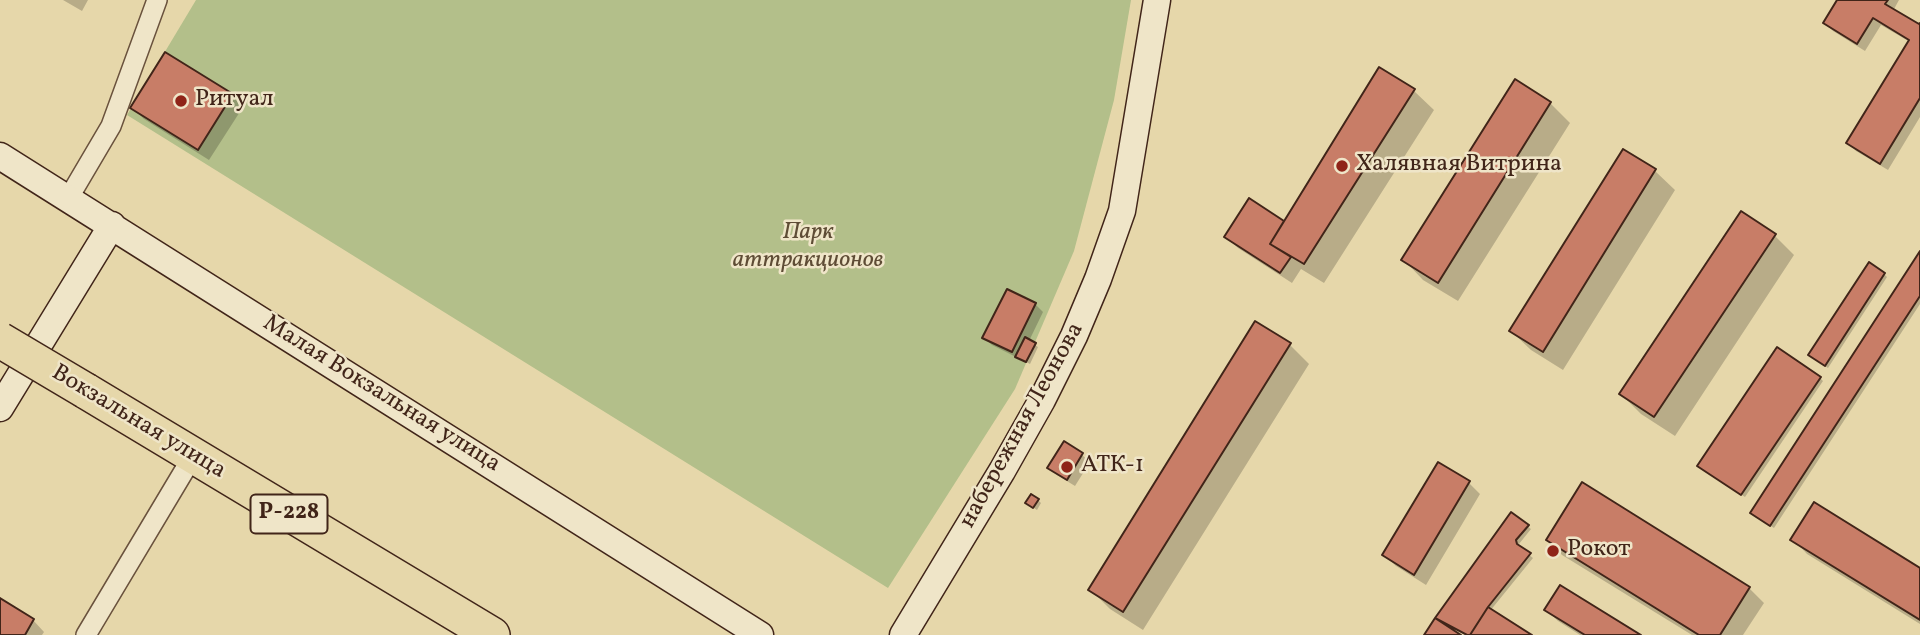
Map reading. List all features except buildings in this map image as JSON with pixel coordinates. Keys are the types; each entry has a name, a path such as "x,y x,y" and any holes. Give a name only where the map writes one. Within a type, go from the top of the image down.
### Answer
{"highway":[{"name":"Вокзальная улица","path":"0,340 492,635"}],"main road":[{"name":"набережная Леонова","path":"903,635 1042,400 1074,336 1098,279 1122,211 1157,0"},
{"name":"Малая Вокзальная улица","path":"0,156 760,635"},
{"path":"0,408 112,225"}],"street":[{"path":"68,199 111,126 157,0"},
{"path":"86,635 193,456"}],"green space":[{"name":"Парк аттракционов","path":"196,0 1131,0 1114,100 1074,251 1015,389 888,588 127,115"}],"place":[{"name":"Ритуал","path":"181,101"},
{"name":"Халявная Витрина","path":"1342,166"},
{"name":"АТК-1","path":"1067,467"},
{"name":"Рокот","path":"1553,551"}]}
